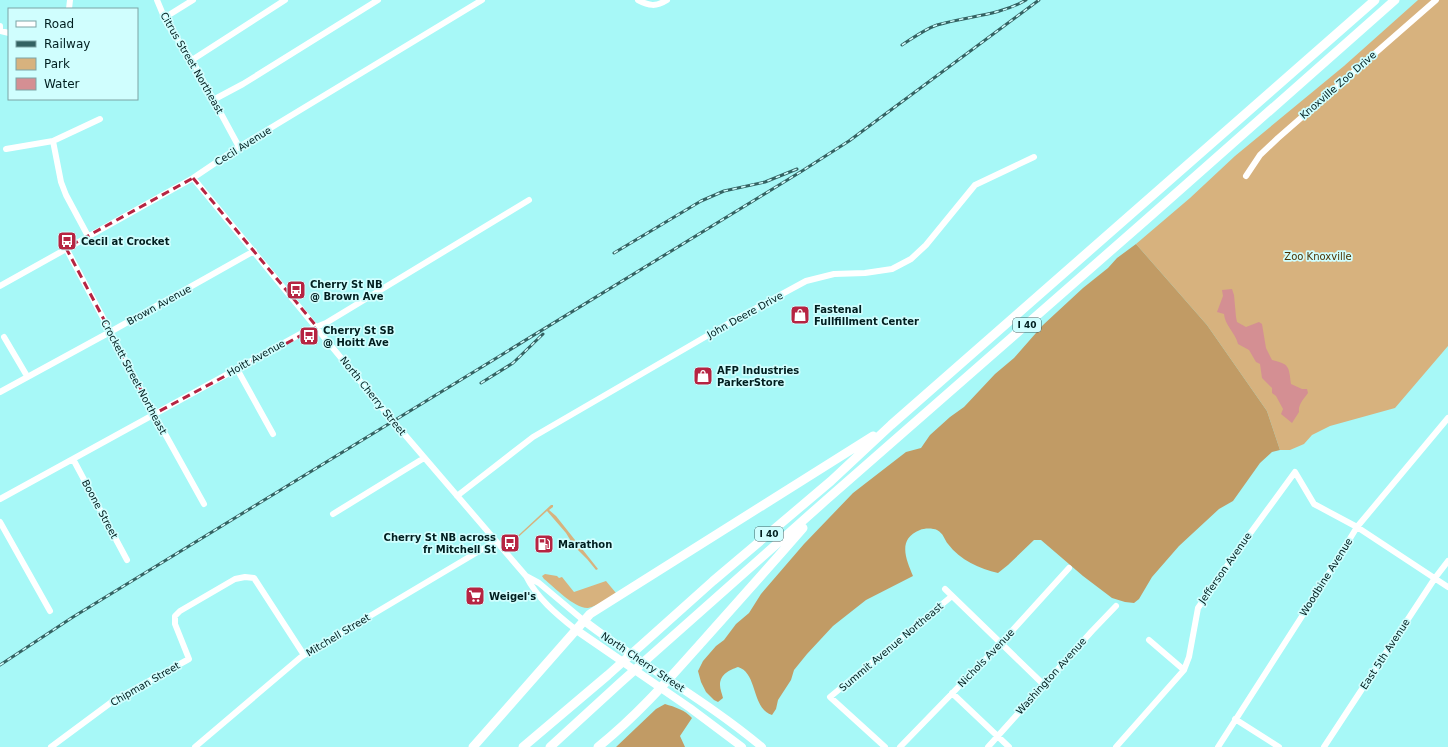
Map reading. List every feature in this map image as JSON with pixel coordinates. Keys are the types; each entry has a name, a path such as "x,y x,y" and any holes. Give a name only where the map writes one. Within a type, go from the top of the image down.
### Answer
{"highway":[{"name":"I 40","path":"523,747 608,675 713,581 831,481 891,425 1375,0"},
{"name":"I 40","path":"550,747 825,501 1395,0"},
{"path":"473,747 575,629 590,614 891,425"},
{"path":"598,747 618,731 669,680 759,579 825,501"}],"main road":[{"name":"North Cherry Street","path":"583,620 730,721 762,747"},
{"name":"North Cherry Street","path":"575,629 710,722 742,747"}],"street":[{"name":"Citrus Street Northeast","path":"157,0 167,24 192,60 212,100 239,147"},
{"path":"164,18 193,0"},
{"path":"192,60 285,0"},
{"path":"212,100 243,84 378,0"},
{"name":"Cecil Avenue","path":"0,286 193,178 239,147 482,0"},
{"path":"638,0 647,5 661,4 667,0"},
{"name":"Knoxville Zoo Drive","path":"1246,176 1260,155 1278,138 1436,0"},
{"path":"6,149 53,141 100,119"},
{"path":"53,141 66,195 88,236"},
{"name":"John Deere Drive","path":"457,496 533,437 736,319 806,281 834,274 865,273 892,269 911,259 926,245 975,185 1034,157"},
{"name":"North Cherry Street","path":"193,178 317,327 370,394 526,576 532,588 540,598 575,629"},
{"name":"Hoitt Avenue","path":"0,499 304,332 326,324 529,200"},
{"name":"Crockett Street Northeast","path":"66,248 154,414 204,504"},
{"name":"Brown Avenue","path":"0,392 254,251"},
{"path":"4,337 27,376"},
{"path":"237,369 273,434"},
{"name":"Woodbine Avenue","path":"1218,747 1315,596 1357,527 1448,418"},
{"path":"333,514 424,458"},
{"name":"Boone Street","path":"73,459 127,560"},
{"name":"Jefferson Avenue","path":"1116,747 1184,670 1189,657 1198,608 1295,472 1314,504 1357,527"},
{"path":"0,522 50,611"},
{"path":"1357,527 1448,586"},
{"name":"Mitchell Street","path":"195,747 304,655 496,541"},
{"name":"East 5th Avenue","path":"1324,747 1435,578 1448,561"},
{"name":"Nichols Avenue","path":"900,747 1001,643 1069,568"},
{"name":"North Cherry Street","path":"526,576 539,583 583,620"},
{"name":"Chipman Street","path":"51,747 113,701 189,659 175,624 175,616 180,610 235,579 245,577 254,578 304,655"},
{"path":"945,589 1044,685"},
{"name":"Summit Avenue Northeast","path":"885,747 830,697 952,596"},
{"name":"Washington Avenue","path":"988,747 1116,606"},
{"path":"1149,640 1184,670"},
{"path":"952,693 1009,747"},
{"path":"1235,719 1279,747"}],"highlighted area":[{"path":"193,178 317,327 154,414 66,248"}],"green space":[{"name":"Zoo Knoxville","path":"1418,0 1448,0 1448,346 1395,408 1330,426 1312,435 1304,444 1290,450 1280,450 1267,411 1207,325 1136,244 1190,198 1235,156 1344,66"},
{"path":"551,505 553,505 553,507 549,510 556,516 598,569 596,570 574,546 566,533 547,511 514,541 513,545 509,544"},
{"path":"545,574 557,576 559,578 562,577 574,592 606,581 616,593 595,606 588,608 583,607 571,601 544,579 542,576"}],"shaded area":[{"path":"1136,244 1207,325 1267,411 1280,450 1272,452 1260,463 1233,501 1219,509 1179,546 1152,577 1139,599 1134,603 1112,598 1083,576 1041,540 1034,540 998,573 977,566 958,555 943,535 937,530 928,528 920,530 908,539 905,550 913,576 866,600 833,626 794,670 791,680 778,700 776,709 772,715 765,711 761,705 749,676 744,670 738,667 724,675 720,681 723,698 718,702 714,700 706,692 701,682 698,671 703,661 716,646 724,640 736,624 749,613 761,594 804,544 853,493 906,452 921,448 930,435 964,407 995,374 1014,358 1043,325 1083,288 1108,268 1117,258"},
{"path":"665,704 683,711 692,718 680,736 685,747 616,747 656,709"}],"water":[{"path":"1232,289 1237,322 1246,327 1259,322 1262,324 1266,348 1272,360 1282,363 1287,367 1290,373 1291,384 1302,389 1307,389 1308,393 1300,404 1299,412 1292,423 1281,414 1283,409 1276,396 1272,393 1272,388 1262,378 1260,364 1256,362 1249,350 1238,344 1226,322 1224,314 1217,312 1223,296 1222,290"}],"railway":[{"path":"902,45 924,31 937,25 994,13 1026,0"},
{"path":"0,665 73,617 849,141 1039,0"},
{"path":"614,253 701,201 724,191 765,182 797,169"},
{"path":"481,383 513,363 543,334"}],"place":[{"name":"Cecil at Crocket","path":"67,241"},
{"name":"Cherry St NB @ Brown Ave","path":"296,290"},
{"name":"Fastenal Fullfillment Center","path":"800,315"},
{"name":"Cherry St SB @ Hoitt Ave","path":"309,336"},
{"name":"AFP Industries ParkerStore","path":"703,376"},
{"name":"Cherry St NB across fr Mitchell St","path":"510,543"},
{"name":"Marathon","path":"544,544"},
{"name":"Weigel's","path":"475,596"}]}
